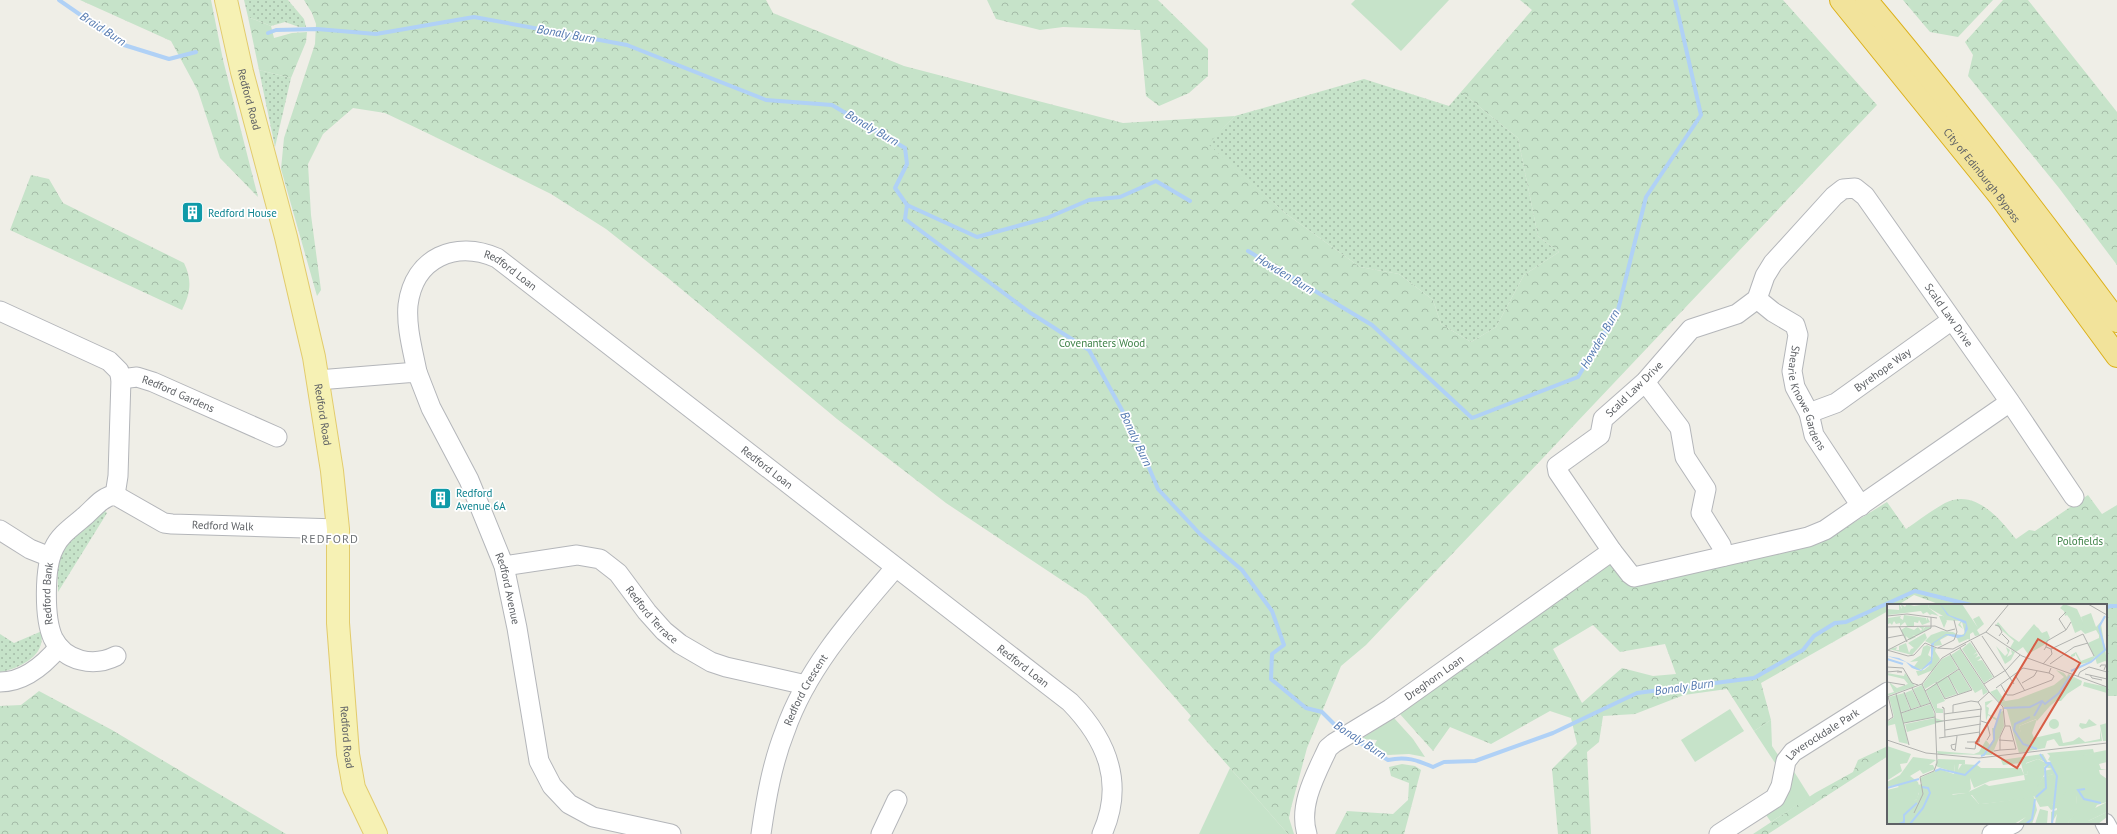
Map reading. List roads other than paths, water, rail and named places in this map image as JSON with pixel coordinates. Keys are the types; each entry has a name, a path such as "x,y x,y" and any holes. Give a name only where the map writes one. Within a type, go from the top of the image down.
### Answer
{"highway":[{"name":"City of Edinburgh Bypass","path":"1842,0 1999,195 2117,356"},
{"name":"City of Edinburgh Bypass","path":"1866,0 1934,82 2007,174 2117,321"}],"main road":[{"name":"Redford Road","path":"226,0 242,72 286,237 318,380 338,529 338,623 348,754 354,788 376,834"}],"street":[{"name":"Scald Law Drive","path":"2010,402 1826,530 1808,537 1634,577 1612,551 1558,472 1557,466 1600,435 1603,419 1644,382 1691,329 1737,314 1757,299 1765,276 1773,263 1834,196 1844,189 1855,188 1864,196 1952,320 2010,402 2074,497"},
{"name":"Redford Loan","path":"417,372 408,319 408,306 414,282 425,267 446,254 470,250 483,252 508,266 895,568 1070,702 1084,716 1102,745 1109,762 1113,779 1110,812 1102,834"},
{"name":"Shearie Knowe Gardens","path":"1757,299 1773,312 1795,325 1798,335 1792,371 1795,387 1809,413 1814,435 1861,506"},
{"path":"0,311 109,361 118,371 121,380 118,476 115,495 104,499 60,538 50,557"},
{"name":"Byrehope Way","path":"1809,413 1836,403 1952,320"},
{"path":"318,380 417,372"},
{"name":"Redford Avenue","path":"417,372 431,408 469,480 504,566 517,628 540,761 552,786 569,804 593,816 671,834"},
{"name":"Redford Gardens","path":"121,380 137,377 153,382 277,438"},
{"path":"1644,382 1680,428 1685,457 1706,490 1701,513 1721,545 1724,556"},
{"name":"Redford Walk","path":"115,495 164,523 338,529"},
{"name":"Redford Bank","path":"0,530 30,549 50,557 47,575 48,618 53,638 59,647 73,658 84,662 106,661 116,656"},
{"name":"Dreghorn Loan","path":"1307,834 1304,814 1305,804 1325,755 1334,743 1361,727 1471,653 1612,551"},
{"name":"Redford Terrace","path":"504,566 577,555 600,559 618,573 656,621 680,644 711,662 726,667 806,685"},
{"name":"Redford Crescent","path":"760,834 766,796 774,763 785,729 806,685 834,642 895,568"},
{"path":"0,682 22,678 34,670 59,647"},
{"name":"Laverockdale Park","path":"1719,834 1775,798 1781,786 1786,761 1793,752 1887,693"},
{"path":"881,834 897,800"},
{"path":"1992,834 2012,824"}],"waterway":[{"name":"Braid Burn","path":"59,0 124,45 169,59 196,52"},
{"name":"Howden Burn","path":"1248,251 1372,325 1472,418 1578,377 1618,310 1646,197 1701,115 1675,0"},
{"name":"Bonaly Burn","path":"268,33 276,30 317,29 376,34 474,17 627,45 766,100 832,105 905,148 907,164 895,188 907,205 905,219 1029,312 1089,350 1134,432 1158,489 1200,534 1242,570 1272,611 1284,645 1272,654 1271,679 1306,708 1322,712 1341,731"},
{"name":"Howden Burn","path":"907,205 977,237 1047,218 1089,200 1120,197 1156,181 1190,201"},
{"name":"Bonaly Burn","path":"1352,738 1388,760 1400,758 1411,759 1433,767 1444,762 1475,761 1553,733 1637,693 1754,678 1803,650 1814,636 1835,623 1846,622 1915,591 1967,604"},
{"name":"Bonaly Burn","path":"2107,608 2117,606"}],"place":[{"name":"Redford House","path":"192,213"},
{"name":"Redford Avenue 6A","path":"440,499"}],"district":[{"name":"REDFORD","path":"330,539"}],"park label":[{"name":"Covenanters Wood","path":"1102,343"},
{"name":"Polofields","path":"2080,541"}]}
